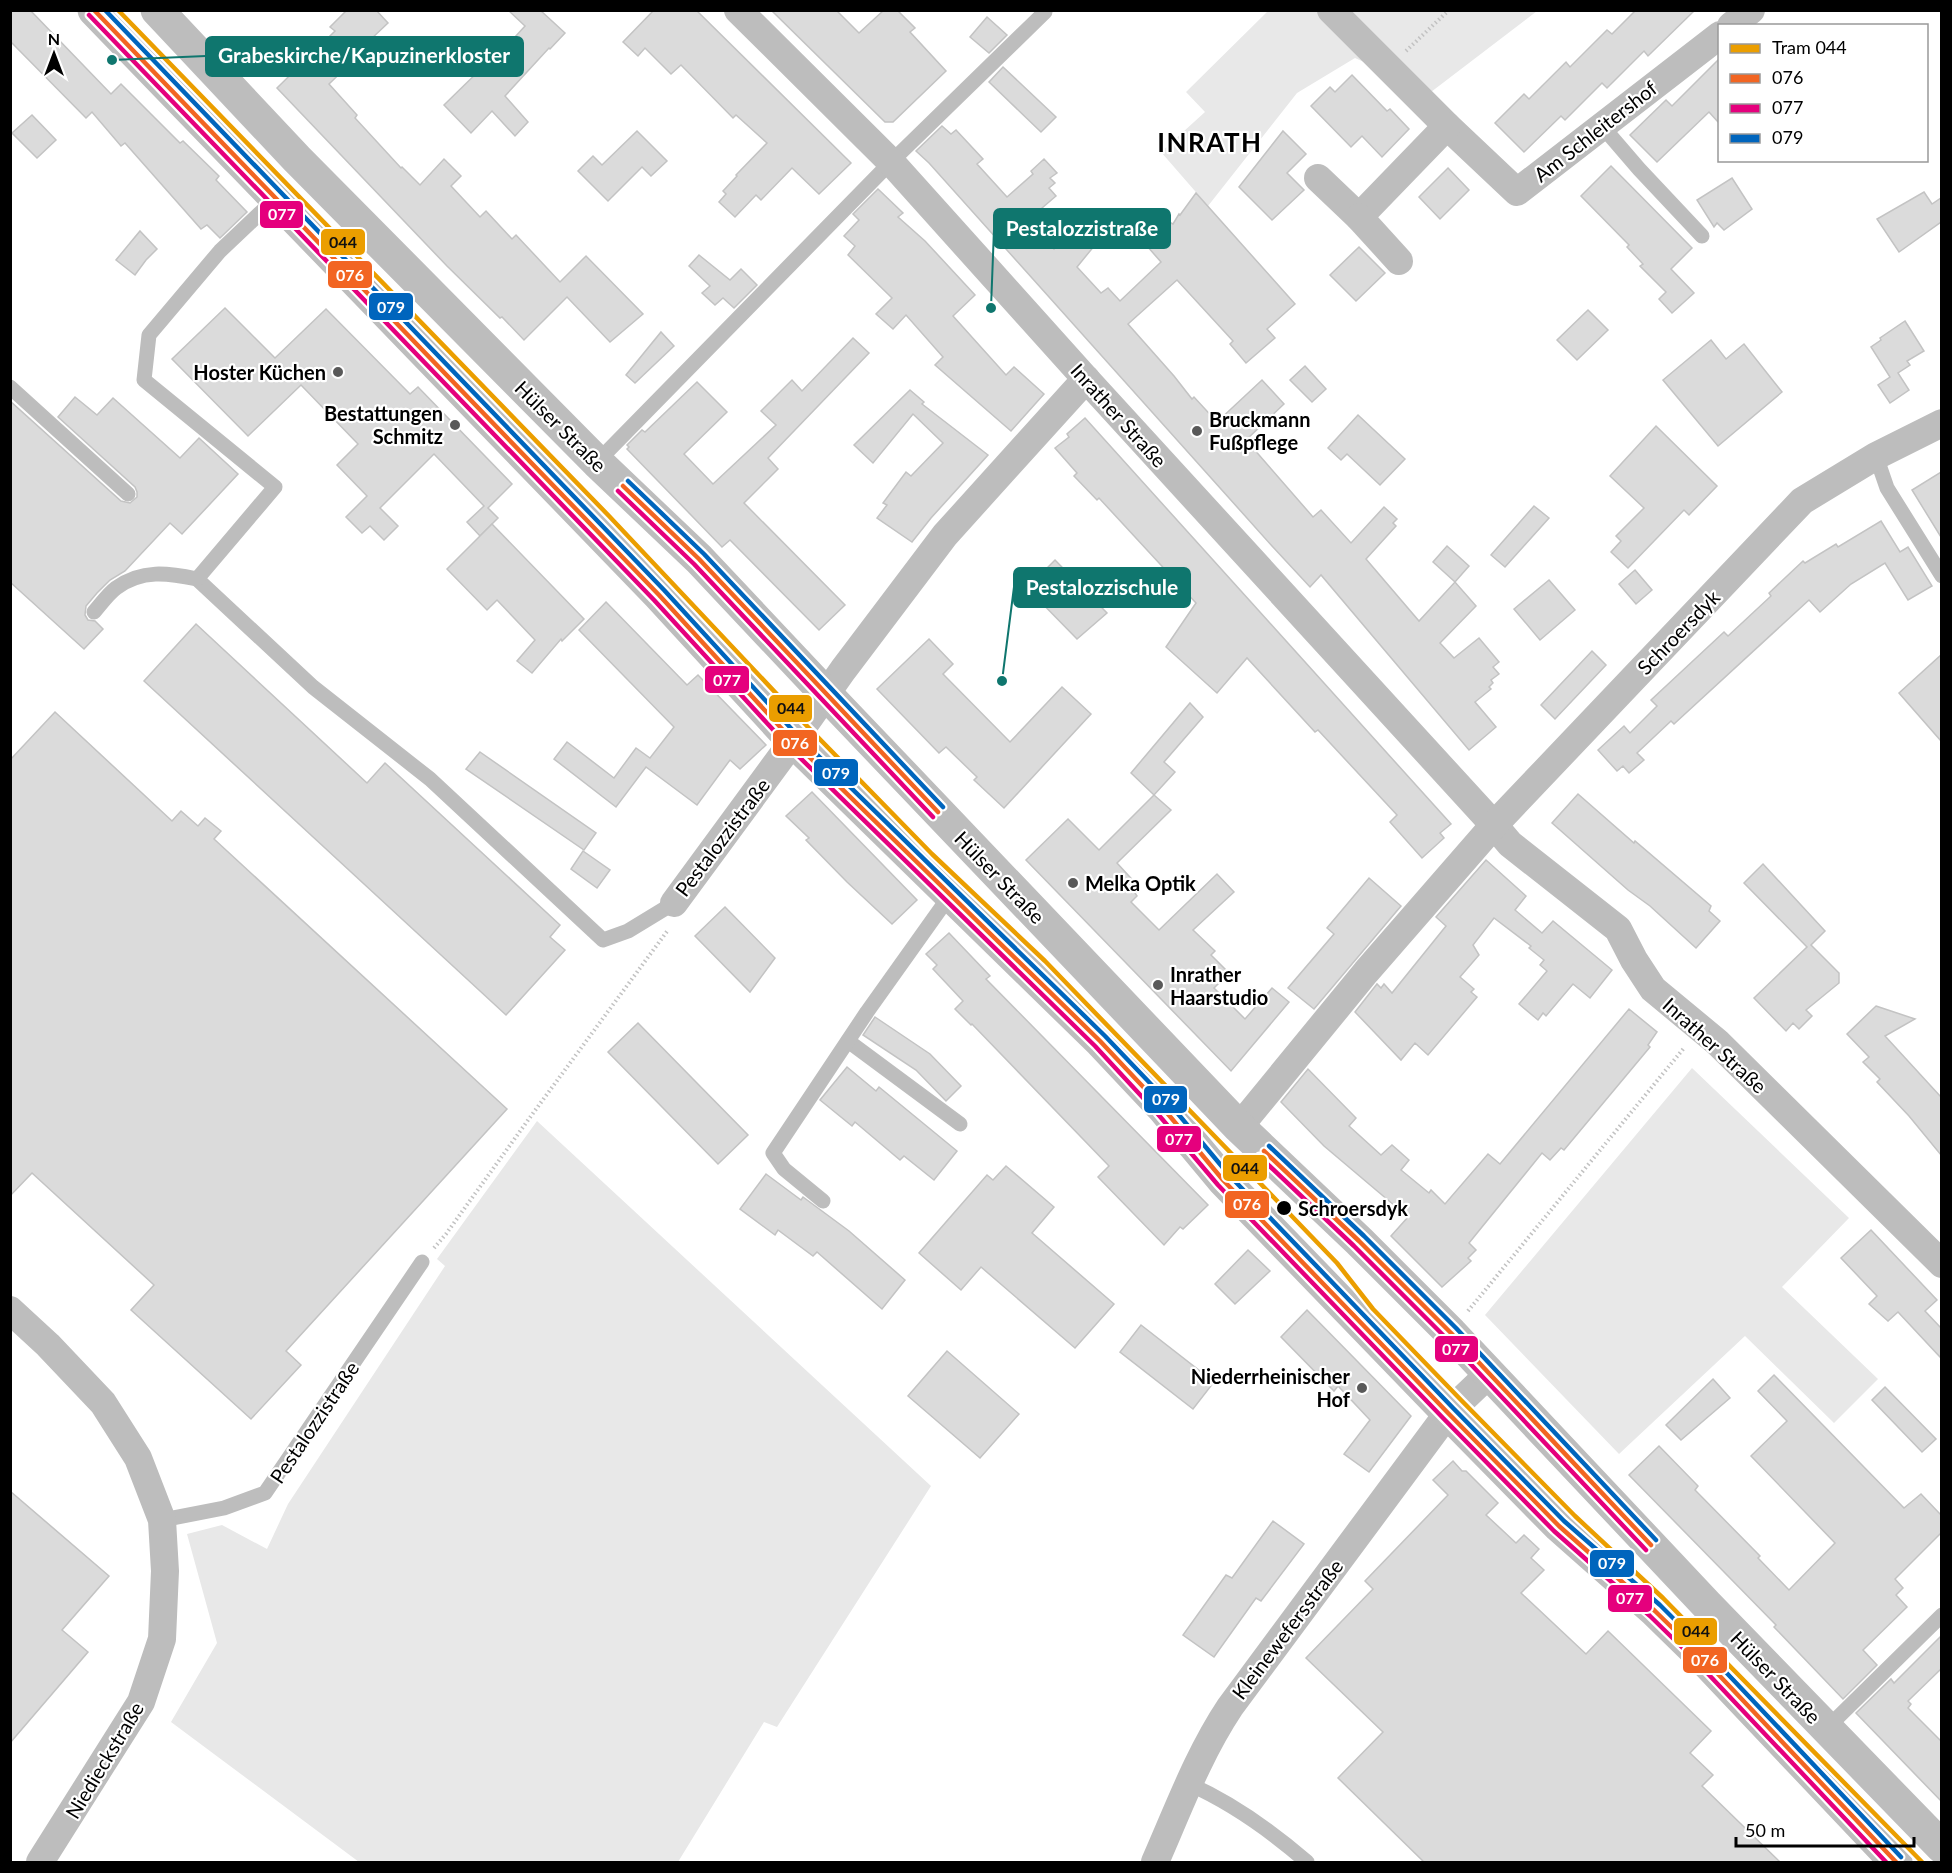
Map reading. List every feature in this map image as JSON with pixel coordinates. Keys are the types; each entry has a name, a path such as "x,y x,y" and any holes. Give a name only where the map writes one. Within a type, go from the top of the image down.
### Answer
{"street":[{"name":"Hülser Straße","path":"94,10 650,586 793,741 1100,1041 1163,1108 1222,1180 1559,1526 1655,1611 1699,1654 1896,1863"},
{"name":"Hülser Straße","path":"157,10 297,159 597,462 699,559 1239,1127 1359,1241 1451,1333 1826,1729 1941,1847"},
{"name":"Inrather Straße","path":"738,10 891,162 1510,844 1618,929 1653,989 1717,1042 1941,1264"},
{"name":"Am Schleitershof","path":"1331,10 1517,192 1718,36"},
{"path":"1734,24 1751,10"},
{"path":"1359,217 1448,126"},
{"path":"1318,178 1359,217 1399,261"},
{"name":"Pestalozzistraße","path":"674,903 945,535 1086,379"},
{"name":"Schroersdyk","path":"1494,825 1802,501 1876,456 1941,423"},
{"path":"1239,1127 1366,972 1494,825"},
{"name":"Niedieckstraße","path":"10,1310 48,1345 103,1403 138,1458 162,1520 165,1571 162,1639 141,1702 40,1863"},
{"path":"1448,1413 1489,1374"},
{"name":"Kleinewefersstraße","path":"1155,1863 1216,1727 1448,1413"}],"lane":[{"path":"597,462 891,162 1045,12"},
{"path":"1602,126 1702,236"},
{"path":"197,579 274,487 144,380 149,334 220,251 276,198"},
{"path":"10,387 128,494"},
{"path":"1876,456 1887,488 1941,576"},
{"path":"94,612 116,588 143,575 167,573 197,579 313,687 430,779 603,940 628,931 674,903"},
{"path":"823,1201 784,1169 773,1153 951,894"},
{"path":"848,1041 960,1124"},
{"name":"Pestalozzistraße","path":"162,1520 224,1508 265,1493 422,1262"},
{"path":"1826,1729 1941,1615"},
{"path":"1189,1784 1213,1795 1278,1837 1307,1863"}],"path":[{"path":"1389,67 1449,10"},
{"path":"422,1262 446,1234 672,924 674,903"},
{"path":"1451,1333 1700,1028"}],"shaded area":[{"path":"1268,11 1537,11 1431,92 1355,58 1297,93 1208,206 1161,152 1205,112 1186,92"},
{"path":"1692,1068 1849,1218 1782,1287 1878,1379 1834,1423 1745,1336 1619,1454 1485,1315"},
{"path":"537,1121 931,1486 777,1727 764,1722 678,1862 359,1862 171,1722 217,1643 187,1534 222,1525 267,1549 288,1504 445,1266 437,1259"}],"building":[{"path":"10,10 30,10 111,94 121,84 180,143 183,141 219,176 216,180 247,212 220,238 207,225 201,229 125,143 121,146 92,112 86,118 10,41"},
{"path":"347,10 376,10 388,23 352,57 354,60 329,84 357,115 355,118 401,168 420,185 444,159 461,176 451,186 480,217 486,211 512,239 516,235 560,282 586,256 643,314 610,342 567,297 524,340 447,266 277,88 335,31 330,27"},
{"path":"508,10 540,10 565,33 505,96 528,122 515,136 492,111 471,133 444,105 490,60 492,62 525,26"},
{"path":"654,10 696,10 851,163 819,194 792,168 761,200 756,195 735,217 719,202 726,194 723,191 767,143 736,115 733,118 681,65 671,74 645,48 638,56 623,42"},
{"path":"771,10 836,10 859,33 884,10 897,10 915,28 910,32 946,71 893,122 885,122"},
{"path":"1636,10 1695,10 1648,56 1644,51 1607,88 1602,83 1565,120 1561,116 1524,152 1495,123 1524,94 1529,99 1566,62 1570,67 1607,30 1612,34"},
{"path":"987,17 1007,35 989,53 970,37"},
{"path":"1718,60 1718,122 1709,112 1657,162 1630,135 1666,100 1672,106"},
{"path":"1003,67 1056,117 1041,132 989,82"},
{"path":"1352,75 1387,111 1390,109 1409,129 1382,157 1362,136 1351,147 1311,106 1330,87 1335,92"},
{"path":"32,115 56,140 37,158 12,133"},
{"path":"942,126 951,134 956,130 983,159 977,164 1007,197 1033,174 1031,171 1044,159 1057,173 1050,178 1055,183 1049,188 1056,196 1028,220 1054,249 1086,211 1108,229 1077,267 1101,293 1108,288 1120,301 1161,262 1147,246 1171,223 1173,224 1196,193 1295,304 1267,329 1275,338 1246,363 1230,344 1233,341 1177,280 1128,324 1192,399 1194,397 1217,422 1262,380 1284,404 1246,440 1313,517 1321,510 1351,543 1384,507 1397,519 1393,523 1396,526 1366,559 1419,621 1455,582 1476,606 1440,643 1454,658 1479,638 1499,662 1493,667 1499,674 1491,680 1493,683 1489,687 1491,689 1475,702 1496,727 1469,750 1321,575 1310,587 1272,546 916,151"},
{"path":"637,131 667,161 651,176 642,167 608,201 578,171 593,156 602,165"},
{"path":"1283,131 1306,154 1287,173 1304,190 1272,220 1239,187"},
{"path":"1611,166 1692,248 1671,269 1694,293 1672,313 1659,299 1666,292 1640,266 1643,264 1627,247 1629,245 1581,196"},
{"path":"1448,168 1469,190 1440,219 1419,197"},
{"path":"1732,178 1752,209 1724,230 1717,223 1714,227 1697,200"},
{"path":"878,189 903,213 898,217 925,241 975,295 953,316 1006,375 1014,367 1044,394 1011,431 935,365 943,357 906,315 893,329 876,314 892,298 848,255 855,246 844,236 859,220 853,214"},
{"path":"1924,192 1932,204 1941,198 1941,222 1899,252 1877,219"},
{"path":"140,231 157,249 135,275 116,260"},
{"path":"1359,247 1385,273 1356,301 1330,275"},
{"path":"699,255 730,280 741,269 757,285 734,308 723,298 715,305 702,293 710,286 689,266"},
{"path":"225,308 275,358 326,309 410,394 418,387 512,484 488,508 498,518 480,536 467,522 484,506 434,454 380,508 398,526 384,540 370,526 362,533 346,517 367,496 337,465 358,444 301,385 248,436 172,359"},
{"path":"1588,310 1608,330 1577,360 1557,340"},
{"path":"1905,321 1924,351 1907,361 1910,365 1898,373 1909,390 1890,403 1878,385 1890,377 1871,347"},
{"path":"661,332 674,346 635,383 626,375"},
{"path":"853,338 869,353 768,458 778,469 744,503 845,605 819,630 730,540 722,547 627,449 629,447 627,445 642,430 645,432 697,382 727,412 684,454 713,484 776,425 761,411 792,380 802,391"},
{"path":"1711,340 1726,359 1744,344 1782,392 1718,446 1663,380"},
{"path":"1305,366 1326,389 1312,402 1290,380"},
{"path":"910,390 924,402 922,404 988,455 912,542 877,518 887,505 883,503 906,472 911,476 943,443 913,414 873,463 854,445"},
{"path":"75,397 97,415 113,398 180,458 199,438 238,474 182,534 170,523 125,571 110,580 97,593 86,606 85,615 88,620 95,621 103,629 84,649 10,582 10,401 121,501 130,503 137,497 135,487 58,417"},
{"path":"1358,415 1405,459 1380,485 1347,454 1341,460 1328,448"},
{"path":"1085,418 1451,824 1440,833 1444,838 1422,858 1390,822 1397,815 1318,730 1315,732 1247,658 1217,693 1166,647 1196,603 1099,498 1097,500 1074,476 1077,473 1055,448 1069,437 1067,434"},
{"path":"1656,426 1717,486 1689,515 1684,510 1628,568 1611,552 1621,541 1616,536 1644,508 1610,476"},
{"path":"1941,472 1941,537 1912,490"},
{"path":"1534,506 1549,518 1505,567 1491,555"},
{"path":"1881,521 1900,552 1908,547 1932,586 1908,600 1885,563 1851,584 1820,612 1809,600 1674,724 1671,721 1637,753 1644,760 1629,773 1623,766 1617,771 1598,750 1624,726 1630,733 1657,706 1651,700 1724,632 1728,636 1771,596 1769,593 1803,561 1805,563 1836,544 1838,547"},
{"path":"492,524 584,619 562,641 561,639 532,673 517,661 535,640 497,600 487,610 447,569"},
{"path":"1447,546 1469,566 1455,582 1433,562"},
{"path":"1055,560 1107,613 1077,639 1031,592 1045,577 1042,573"},
{"path":"1635,570 1652,590 1636,604 1619,584"},
{"path":"1549,580 1575,610 1540,640 1514,609"},
{"path":"606,602 687,685 698,675 766,745 740,769 730,760 697,805 646,767 616,807 554,759 567,742 614,778 636,748 650,758 674,727 579,630"},
{"path":"196,624 367,783 385,763 560,925 550,937 565,950 506,1015 144,681"},
{"path":"929,639 953,664 943,674 1010,742 1062,687 1091,714 1004,808 974,780 977,777 946,747 939,753 877,689"},
{"path":"1592,651 1606,665 1555,719 1541,705"},
{"path":"1941,655 1941,741 1899,693"},
{"path":"1190,703 1203,717 1164,762 1175,772 1154,795 1131,773"},
{"path":"55,712 172,821 181,811 198,826 205,818 221,831 214,839 507,1109 286,1351 301,1365 251,1419 131,1310 154,1285 32,1173 10,1196 10,760"},
{"path":"480,752 596,833 584,850 466,769"},
{"path":"812,792 917,900 892,924 847,882 806,840 809,838 786,816"},
{"path":"1578,794 1711,906 1709,911 1720,921 1696,948 1552,823"},
{"path":"1154,795 1171,810 1117,863 1140,888 1135,893 1137,896 1131,902 1159,930 1217,874 1234,892 1193,930 1215,951 1211,955 1229,973 1214,988 1245,1019 1272,988 1289,1002 1231,1071 1026,860 1068,819 1099,850"},
{"path":"583,851 610,870 597,888 571,869"},
{"path":"1486,860 1526,896 1515,910 1542,933 1553,921 1612,970 1590,998 1573,984 1546,1016 1543,1013 1538,1020 1519,1004 1547,971 1540,965 1544,960 1529,948 1531,946 1494,918 1473,945 1479,955 1460,977 1474,989 1471,992 1477,997 1428,1055 1415,1043 1401,1060 1355,1012 1377,984 1381,988 1384,984 1392,993 1446,926 1436,917"},
{"path":"1763,864 1825,931 1811,945 1839,973 1839,983 1806,1010 1812,1016 1799,1029 1793,1023 1786,1031 1754,998 1807,947 1744,883"},
{"path":"1369,878 1401,906 1314,1009 1288,988 1334,934 1327,928"},
{"path":"725,907 775,958 750,992 695,936"},
{"path":"949,933 990,976 986,979 1208,1205 1183,1229 1180,1227 1164,1245 1098,1177 1109,1166 955,1009 963,1001 933,969 937,965 926,954"},
{"path":"1876,1006 1915,1019 1885,1036 1941,1097 1941,1155 1877,1082 1880,1079 1863,1062 1869,1057 1847,1034"},
{"path":"1629,1009 1657,1032 1648,1045 1650,1047 1564,1150 1561,1148 1550,1160 1542,1153 1469,1243 1476,1250 1468,1258 1471,1261 1442,1287 1391,1236 1408,1217 1324,1146 1281,1102 1308,1069 1356,1118 1349,1126 1381,1155 1392,1145 1409,1160 1401,1170 1429,1193 1431,1190 1445,1204 1488,1154 1500,1164"},
{"path":"875,1017 930,1054 961,1086 946,1101 916,1070 863,1035"},
{"path":"638,1023 748,1135 718,1164 608,1052"},
{"path":"847,1067 876,1091 879,1087 957,1151 934,1180 904,1156 900,1160 855,1122 852,1126 820,1100"},
{"path":"1006,1166 1054,1207 1032,1233 1114,1304 1075,1348 981,1267 961,1290 919,1253 987,1175 993,1180"},
{"path":"766,1174 801,1200 803,1197 849,1231 905,1280 882,1309 817,1252 813,1256 778,1230 775,1235 740,1209"},
{"path":"1871,1230 1937,1300 1925,1311 1941,1328 1941,1358 1898,1312 1888,1321 1869,1304 1877,1296 1841,1258"},
{"path":"1248,1250 1270,1271 1235,1304 1215,1284"},
{"name":"Niederrheinischer Hof","path":"1307,1310 1411,1416 1369,1472 1344,1454 1370,1420 1338,1386 1334,1391 1281,1337"},
{"path":"1141,1325 1214,1382 1193,1409 1120,1352"},
{"path":"947,1351 1019,1414 980,1458 908,1396"},
{"path":"1774,1375 1904,1508 1921,1494 1941,1515 1941,1533 1895,1579 1903,1588 1896,1595 1907,1607 1863,1650 1877,1665 1843,1699 1774,1627 1776,1625 1629,1475 1659,1446 1698,1486 1695,1490 1760,1556 1758,1558 1789,1590 1835,1543 1751,1456 1787,1421 1758,1391"},
{"path":"1713,1379 1730,1398 1681,1440 1666,1425"},
{"path":"1885,1387 1936,1439 1922,1452 1872,1400"},
{"path":"1453,1461 1498,1503 1486,1515 1516,1543 1524,1535 1539,1549 1531,1558 1544,1570 1521,1593 1586,1654 1608,1631 1711,1731 1690,1753 1713,1775 1702,1786 1781,1863 1425,1863 1338,1778 1383,1732 1306,1658 1373,1589 1365,1581 1448,1495 1433,1480"},
{"path":"10,1491 109,1576 62,1630 88,1652 10,1743"},
{"path":"1273,1521 1304,1544 1261,1601 1256,1598 1214,1657 1183,1635 1226,1575 1232,1578"},
{"path":"1941,1636 1941,1669 1908,1701 1911,1704 1908,1708 1941,1741 1941,1801 1856,1713 1891,1679 1894,1683"}],"tram line":[{"name":"044","path":"118,10 609,516 805,724 932,854 1045,961 1284,1208 1337,1263 1373,1309 1461,1400 1575,1516 1663,1598 1922,1862"}],"transit line":[{"name":"076","path":"94,10 659,595 793,741 1100,1041 1163,1108 1223,1180 1448,1413 1559,1526 1655,1611 1699,1654 1896,1862"},
{"name":"079","path":"105,10 664,590 798,736 1105,1036 1169,1103 1229,1175 1453,1408 1564,1521 1660,1605 1704,1649 1901,1857"},
{"name":"077","path":"89,15 654,600 788,746 1095,1046 1157,1113 1218,1185 1443,1418 1554,1531 1650,1616 1694,1659 1886,1862"},
{"name":"079","path":"628,481 704,554 943,807"},
{"name":"076","path":"623,486 699,559 938,812"},
{"name":"077","path":"618,491 694,564 933,817"},
{"name":"079","path":"1269,1146 1456,1328 1656,1540"},
{"name":"076","path":"1264,1151 1451,1333 1651,1545"},
{"name":"077","path":"1259,1156 1446,1338 1646,1550"}],"place":[{"name":"Grabeskirche/Kapuzinerkloster","path":"112,60"},
{"name":"Pestalozzistraße","path":"991,308"},
{"name":"Hoster Küchen","path":"338,372"},
{"name":"Bestattungen Schmitz","path":"455,425"},
{"name":"Bruckmann Fußpflege","path":"1197,431"},
{"name":"Pestalozzischule","path":"1002,681"},
{"name":"Melka Optik","path":"1073,883"},
{"name":"Inrather Haarstudio","path":"1158,985"},
{"name":"Schroersdyk","path":"1284,1208"},
{"name":"Niederrheinischer Hof","path":"1362,1388"}],"district":[{"name":"INRATH","path":"1210,142"}]}
